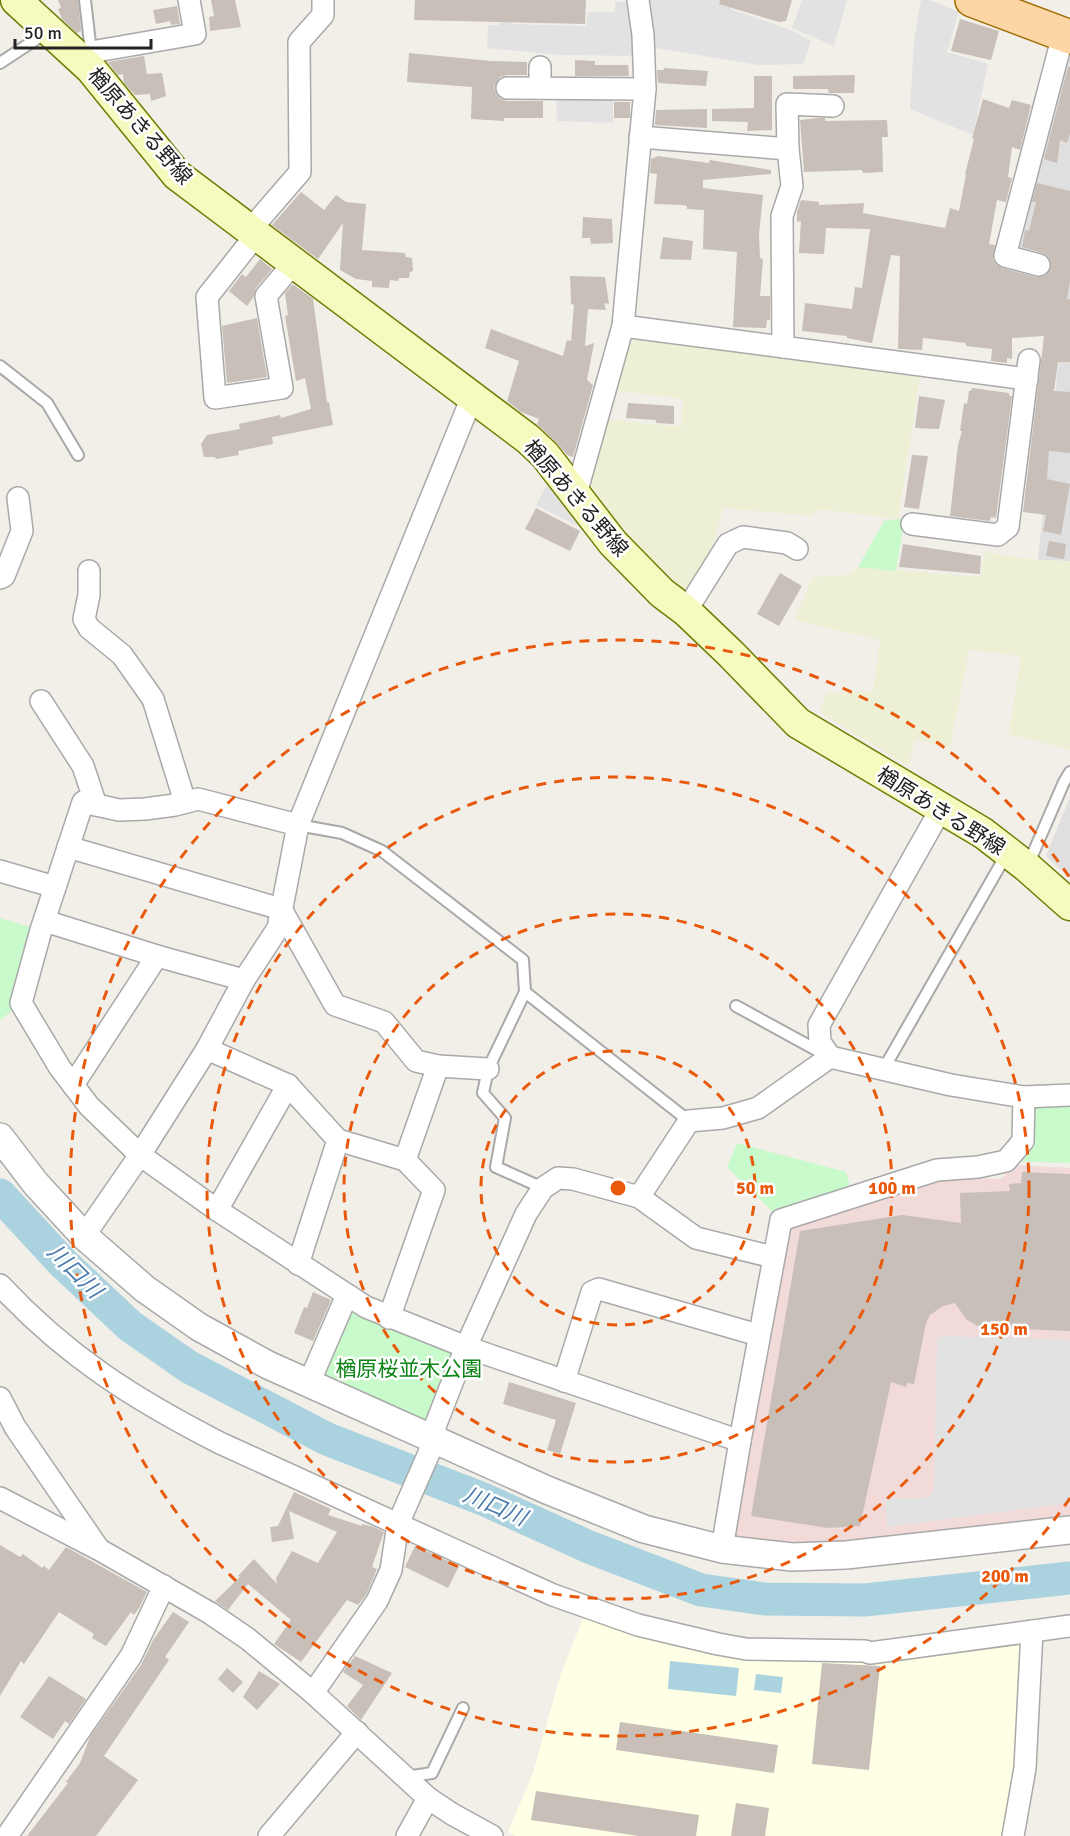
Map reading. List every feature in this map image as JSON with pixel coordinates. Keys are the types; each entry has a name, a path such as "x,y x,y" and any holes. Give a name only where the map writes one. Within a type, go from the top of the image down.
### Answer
{"main road":[{"path":"972,0 1067,36"},
{"name":"楢原あきる野線","path":"16,5 91,61 177,175 528,439 545,455 613,543 662,593 686,611 798,723 983,833 1070,905"}],"street":[{"path":"91,61 195,34 189,0"},
{"path":"293,264 266,296 282,388 215,398 207,297 300,172 299,42 323,15 323,0"},
{"path":"576,494 623,326 645,89 643,35 638,0"},
{"path":"1039,265 1005,256 1067,36"},
{"path":"540,67 540,88"},
{"path":"507,88 645,89"},
{"path":"783,347 782,216 792,186 787,104 833,106"},
{"path":"640,137 788,149"},
{"path":"623,326 783,347 1028,370 1008,527 998,535 912,524"},
{"path":"84,1236 140,1155 207,1049 244,980 278,928 298,825 472,397"},
{"path":"0,578 4,576 22,531 18,498"},
{"path":"686,611 728,544 743,537 787,543 797,549"},
{"path":"89,571 89,595 84,619 89,628 122,655 153,699 185,802"},
{"path":"41,701 83,766 96,805"},
{"path":"298,825 198,799 145,810 118,810 83,802 21,1003 60,1068 89,1106 140,1155 298,1264 366,1307 466,1347 740,1441"},
{"path":"942,807 819,1025 820,1042 830,1057 951,1085 1024,1097 1070,1095"},
{"path":"68,847 281,909 334,1005 384,1022 416,1061 438,1066 488,1069"},
{"path":"0,871 55,887"},
{"path":"45,921 244,980"},
{"path":"73,1085 157,956"},
{"path":"207,1049 288,1085 338,1140 405,1160 434,1190 389,1317"},
{"path":"639,1197 689,1121 723,1118 758,1108 830,1057"},
{"path":"405,1160 438,1066"},
{"path":"218,1210 288,1085"},
{"path":"722,1549 758,1335 781,1220 937,1170 978,1167 1006,1161 1023,1141 1024,1097"},
{"path":"0,1137 36,1184 84,1236 145,1289 198,1327 430,1448 547,1490 644,1529 722,1549 792,1557 846,1555 1070,1530"},
{"path":"298,1264 338,1140"},
{"path":"313,1694 377,1601 391,1570 400,1521 430,1448 436,1424 466,1347 526,1214 543,1188 558,1178 573,1179 639,1197 696,1238 774,1257"},
{"path":"0,1285 60,1342 122,1389 174,1419 220,1443 400,1521 553,1595 638,1625 746,1649 866,1651 870,1653 1070,1626"},
{"path":"564,1381 592,1292 599,1289 758,1335"},
{"path":"309,1383 346,1295"},
{"path":"0,1398 15,1427 100,1550"},
{"path":"0,1498 164,1586 248,1639 357,1732 428,1797 452,1814 492,1836"},
{"path":"7,1836 131,1656 164,1586"},
{"path":"1013,1836 1025,1768 1032,1631"},
{"path":"269,1836 357,1732"},
{"path":"407,1836 428,1797"}],"lane":[{"path":"85,0 91,61"},
{"path":"0,63 50,31"},
{"path":"0,366 48,404 78,455"},
{"path":"883,1070 1017,860 1070,772"},
{"path":"298,825 342,833 382,851 523,960 525,992 488,1069 483,1093 505,1118 496,1167 543,1188"},
{"path":"525,992 689,1121"},
{"path":"736,1006 830,1057"},
{"path":"406,1778 432,1773 463,1708"}],"shaded area":[{"path":"500,0 513,0 512,24 586,26 588,12 615,12 615,2 638,1 644,56 560,55 487,48 488,25 499,25"},
{"path":"646,0 734,0 731,9 793,31 811,41 803,64 758,65 649,47"},
{"path":"802,0 847,0 834,46 792,28"},
{"path":"921,0 929,0 959,12 947,52 988,64 973,135 910,109 914,42"},
{"path":"1067,53 1070,54 1070,561 1038,560 1063,319 993,275 997,262 1021,245"},
{"path":"556,89 613,89 613,123 557,121"},
{"path":"636,339 921,371 898,519 817,509 812,516 723,508 707,572 690,596 663,577 589,493 605,419 682,427 683,399 613,390 628,343"},
{"path":"556,469 590,513 581,528 536,505"},
{"path":"984,552 1038,560 1070,561 1070,750 1009,734 1021,656 969,650 950,748 915,739 909,766 819,712 827,693 873,692 880,640 794,620 813,577 848,575 858,567 981,577"},
{"path":"1070,797 1070,878 1046,856"},
{"path":"1015,1165 1070,1168 1070,1516 827,1543 777,1542 725,1536 781,1220 853,1197 953,1177 1001,1179"},
{"path":"944,1336 1070,1340 1070,1503 887,1527 885,1498 924,1498 934,1490 937,1341 938,1338"},
{"path":"588,1606 638,1625 834,1651 1032,1631 1013,1836 516,1836 508,1832 533,1773 560,1676"}],"green space":[{"path":"905,518 896,571 858,567 884,521"},
{"path":"0,918 41,930 21,1003 0,1020"},
{"path":"1070,1095 1070,1163 1006,1161 1024,1097"},
{"path":"737,1143 846,1172 853,1197 781,1220 727,1167"},
{"name":"楢原桜並木公園","path":"347,1295 466,1347 436,1424 314,1372"}],"water":[{"path":"670,1661 739,1668 736,1696 668,1689"},
{"path":"756,1674 783,1677 781,1693 754,1690"}],"building":[{"path":"58,0 78,0 81,31 77,33 62,19 58,9 61,8"},
{"path":"211,0 235,0 241,27 210,31 209,17 214,16"},
{"path":"415,0 586,0 585,24 414,20"},
{"path":"720,0 792,0 786,21 779,22 719,4"},
{"path":"177,6 180,24 171,25 170,21 156,24 153,10"},
{"path":"960,19 999,31 991,60 951,51"},
{"path":"409,53 527,62 527,75 500,77 494,87 496,94 500,99 507,101 543,101 543,118 504,118 504,121 471,119 472,87 407,82"},
{"path":"144,56 147,74 162,73 166,96 151,101 150,94 135,95 124,83 123,74 118,75 108,62"},
{"path":"575,60 595,61 595,65 628,65 629,76 575,76"},
{"path":"1068,67 1070,67 1070,134 1067,143 1060,140 1057,163 1044,159"},
{"path":"664,68 708,71 706,86 658,83 657,70 664,70"},
{"path":"855,75 854,93 829,93 828,89 793,89 793,76"},
{"path":"754,76 772,76 772,130 747,131 748,122 712,121 712,109 754,108"},
{"path":"983,99 1009,108 1012,100 1031,105 1020,150 1012,147 1008,177 1012,178 1006,202 997,200 989,244 995,245 993,259 996,265 1036,277 1048,274 1051,268 1048,256 1022,247 1025,230 1029,231 1036,202 1032,202 1037,183 1070,191 1070,281 1067,299 1070,299 1070,362 1058,362 1054,391 1070,392 1070,453 1049,451 1047,479 1070,484 1061,535 1043,531 1046,515 1023,512 1044,336 1012,338 1012,359 1007,358 1007,363 991,361 992,349 966,346 966,343 923,338 922,350 898,349 900,256 891,255 872,343 847,338 847,336 802,331 805,303 852,309 855,287 862,288 870,229 826,228 824,254 799,253 801,221 797,222 797,212 801,200 819,202 819,205 864,203 863,213 945,228 950,208 959,211 974,139 972,138"},
{"path":"614,102 630,102 630,118 614,118"},
{"path":"707,109 707,128 655,125 656,110"},
{"path":"825,118 825,121 887,120 888,137 882,137 883,172 863,173 862,170 804,172 800,120"},
{"path":"658,156 709,163 710,160 771,170 771,174 703,180 703,188 763,195 759,234 760,258 763,259 760,296 770,296 770,320 767,320 766,328 733,327 737,252 703,249 704,210 687,209 687,206 683,205 654,204 657,174 650,173 651,159"},
{"path":"301,192 324,210 336,195 346,202 366,204 362,250 405,253 406,257 412,258 413,271 410,272 409,278 399,278 398,281 390,280 389,288 372,287 372,281 356,279 340,270 343,223 318,259 272,225"},
{"path":"583,217 612,219 613,243 591,244 590,238 582,238"},
{"path":"663,237 693,241 691,260 660,259"},
{"path":"260,259 272,269 256,288 247,306 229,291 242,274 246,277"},
{"path":"570,276 605,277 609,304 604,303 606,310 588,309 585,346 594,343 587,380 593,385 573,457 567,455 537,424 539,419 521,412 507,401 519,361 485,348 491,329 563,356 567,340 571,341 574,305 571,304"},
{"path":"292,285 313,299 327,402 329,402 333,425 272,437 273,444 238,451 239,455 216,459 215,457 204,457 201,444 207,435 240,429 239,424 280,415 281,418 311,409 305,378 296,381 285,316 288,315 285,293"},
{"path":"257,318 267,377 227,383 222,326"},
{"path":"972,388 1009,393 1009,396 1012,396 996,518 991,517 990,521 950,516 964,403 967,404 969,391"},
{"path":"919,396 945,400 939,429 915,428"},
{"path":"628,403 674,406 674,424 626,418"},
{"path":"912,455 928,456 919,509 904,507"},
{"path":"536,508 580,531 570,551 525,529"},
{"path":"1049,541 1066,544 1064,559 1046,556"},
{"path":"903,544 981,556 980,574 899,567"},
{"path":"780,573 802,586 779,626 757,614"},
{"path":"1022,1172 1070,1174 1070,1331 979,1327 966,1319 955,1303 943,1306 930,1315 926,1323 914,1384 907,1383 906,1387 891,1382 860,1526 828,1528 751,1516 800,1231 902,1215 961,1223 960,1193 1010,1191 1009,1184 1021,1183"},
{"path":"313,1292 331,1300 313,1341 294,1333 304,1307 307,1308"},
{"path":"509,1382 576,1403 560,1454 547,1450 556,1420 503,1404"},
{"path":"294,1492 331,1509 328,1515 362,1526 362,1524 374,1527 384,1532 372,1567 377,1569 366,1595 358,1605 347,1600 301,1662 274,1644 291,1620 248,1584 228,1610 215,1601 240,1577 238,1576 254,1559 277,1584 276,1578 292,1551 318,1563 337,1532 289,1511 294,1539 272,1542 270,1527 278,1526"},
{"path":"0,1545 20,1557 23,1554 42,1568 44,1566 49,1570 66,1547 147,1592 134,1615 131,1612 106,1646 92,1638 94,1634 59,1612 24,1664 21,1661 0,1696"},
{"path":"415,1546 459,1566 448,1588 405,1567"},
{"path":"173,1612 189,1622 165,1657 169,1660 104,1756 138,1780 96,1836 27,1836 68,1783 66,1782 80,1763 90,1737 141,1665 153,1640"},
{"path":"355,1656 392,1673 361,1720 347,1706 363,1685 343,1672"},
{"path":"822,1663 880,1666 869,1770 812,1764"},
{"path":"227,1668 243,1682 233,1693 218,1679"},
{"path":"259,1671 280,1684 257,1710 243,1697"},
{"path":"49,1676 86,1699 69,1724 65,1721 53,1739 20,1717"},
{"path":"620,1722 778,1745 774,1773 616,1750"},
{"path":"536,1791 699,1815 696,1836 639,1836 531,1820"},
{"path":"736,1803 769,1808 765,1836 731,1836"}],"waterway":[{"name":"川口川","path":"0,1195 62,1262 130,1326 189,1367 327,1439 483,1499 589,1547 701,1590 764,1599 865,1600 1070,1578"}]}
